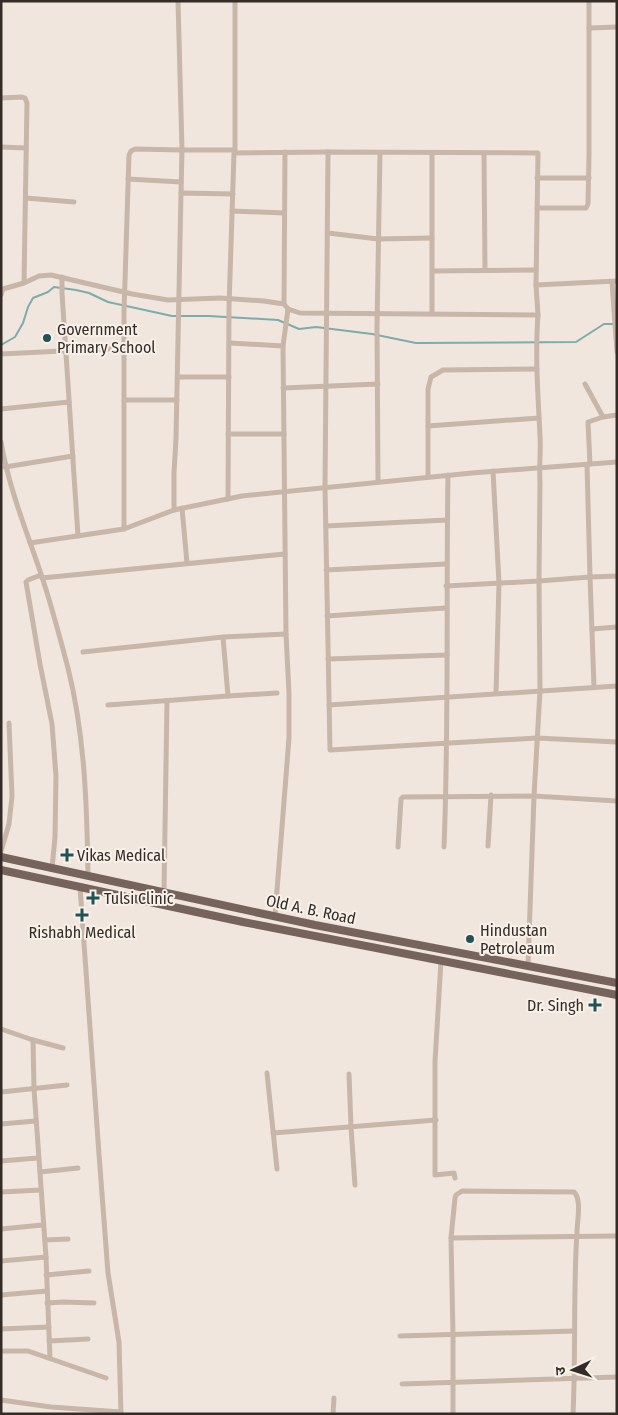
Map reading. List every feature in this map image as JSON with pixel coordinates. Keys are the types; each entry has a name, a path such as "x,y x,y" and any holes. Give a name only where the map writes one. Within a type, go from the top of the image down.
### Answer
{"main road":[{"name":"Old A. B. Road","path":"1,857 315,925 617,983"},
{"name":"Old A. B. Road","path":"1,870 243,922 617,995"}],"street":[{"path":"174,510 182,150 178,1"},
{"path":"124,528 124,301 129,155 135,149 235,150 235,1"},
{"path":"537,208 586,208 588,204 589,1"},
{"path":"589,28 617,27"},
{"path":"1,98 18,96 25,98 27,103 24,283"},
{"path":"1,147 26,148"},
{"path":"275,916 289,738 283,388 283,346 287,319 284,213 285,152"},
{"path":"328,152 325,487 330,750 536,738 617,742"},
{"path":"228,499 234,153 538,153 536,285 540,442 540,691 536,738 528,966"},
{"path":"378,482 380,153"},
{"path":"432,153 432,314"},
{"path":"484,153 484,270"},
{"path":"537,178 589,178"},
{"path":"128,179 181,182"},
{"path":"181,193 233,194"},
{"path":"26,198 74,202"},
{"path":"232,211 284,213"},
{"path":"328,233 378,239 432,238"},
{"path":"432,271 536,270"},
{"path":"1,295 2,289 24,283 39,276 51,275 168,300 230,299 286,307 300,313 538,316"},
{"path":"62,276 78,536"},
{"path":"536,285 614,282 617,352"},
{"path":"230,344 283,346"},
{"path":"1,354 124,348"},
{"path":"428,477 428,389 431,377 443,370 537,369"},
{"path":"178,376 229,377"},
{"path":"283,388 378,384"},
{"path":"585,384 603,417"},
{"path":"124,400 177,400"},
{"path":"1,409 69,402"},
{"path":"594,687 590,577 588,422 617,415"},
{"path":"428,426 539,418"},
{"path":"228,434 284,434"},
{"path":"1,442 5,467 42,576 76,704 86,800 88,876"},
{"path":"5,467 73,456"},
{"path":"30,543 124,528 174,510 228,499 448,475 617,462"},
{"path":"493,471 499,583 496,693"},
{"path":"444,847 448,475"},
{"path":"182,508 188,564"},
{"path":"326,526 447,520"},
{"path":"52,868 56,786 52,724 26,582 42,576 285,554"},
{"path":"326,570 446,564"},
{"path":"446,586 617,576"},
{"path":"327,616 446,608"},
{"path":"592,629 617,628"},
{"path":"83,652 223,637 286,634"},
{"path":"223,637 228,696"},
{"path":"328,659 447,655"},
{"path":"329,705 617,686"},
{"path":"108,705 277,693"},
{"path":"164,892 167,701"},
{"path":"1,851 9,824 12,796 9,723"},
{"path":"398,847 400,799 407,796 534,796 617,801"},
{"path":"488,846 491,796"},
{"path":"1,1400 51,1407 121,1413 119,1342 108,1273 80,887"},
{"path":"441,961 434,1062 436,1175 454,1173 455,1178"},
{"path":"1,1029 63,1048"},
{"path":"33,1040 34,1089 45,1240 50,1358"},
{"path":"267,1073 277,1169"},
{"path":"349,1074 355,1185"},
{"path":"1,1092 67,1085"},
{"path":"273,1133 436,1120"},
{"path":"1,1124 36,1121"},
{"path":"1,1161 38,1158"},
{"path":"40,1172 78,1168"},
{"path":"1,1192 41,1190"},
{"path":"453,1414 451,1238 455,1198 462,1191 574,1192 577,1194 579,1201 573,1414"},
{"path":"1,1228 43,1225"},
{"path":"451,1238 617,1236"},
{"path":"45,1240 68,1238"},
{"path":"1,1261 46,1257"},
{"path":"46,1275 89,1271"},
{"path":"1,1295 47,1291"},
{"path":"47,1303 94,1303"},
{"path":"1,1329 48,1327"},
{"path":"400,1336 574,1331"},
{"path":"49,1341 88,1339"},
{"path":"1,1352 28,1351 106,1378"},
{"path":"402,1384 617,1377"},
{"path":"333,1414 334,1398"}],"waterway":[{"path":"1,345 15,337 33,298 48,292 54,287 89,293 108,302 172,316 278,320 299,329 316,327 372,334 416,343 576,342 604,324 613,324"}],"place":[{"name":"Government Primary School","path":"47,338"},
{"name":"Vikas Medical","path":"67,855"},
{"name":"Tulsi Clinic","path":"93,898"},
{"name":"Rishabh Medical","path":"82,915"},
{"name":"Hindustan Petroleaum","path":"470,939"},
{"name":"Dr. Singh","path":"595,1005"}]}
